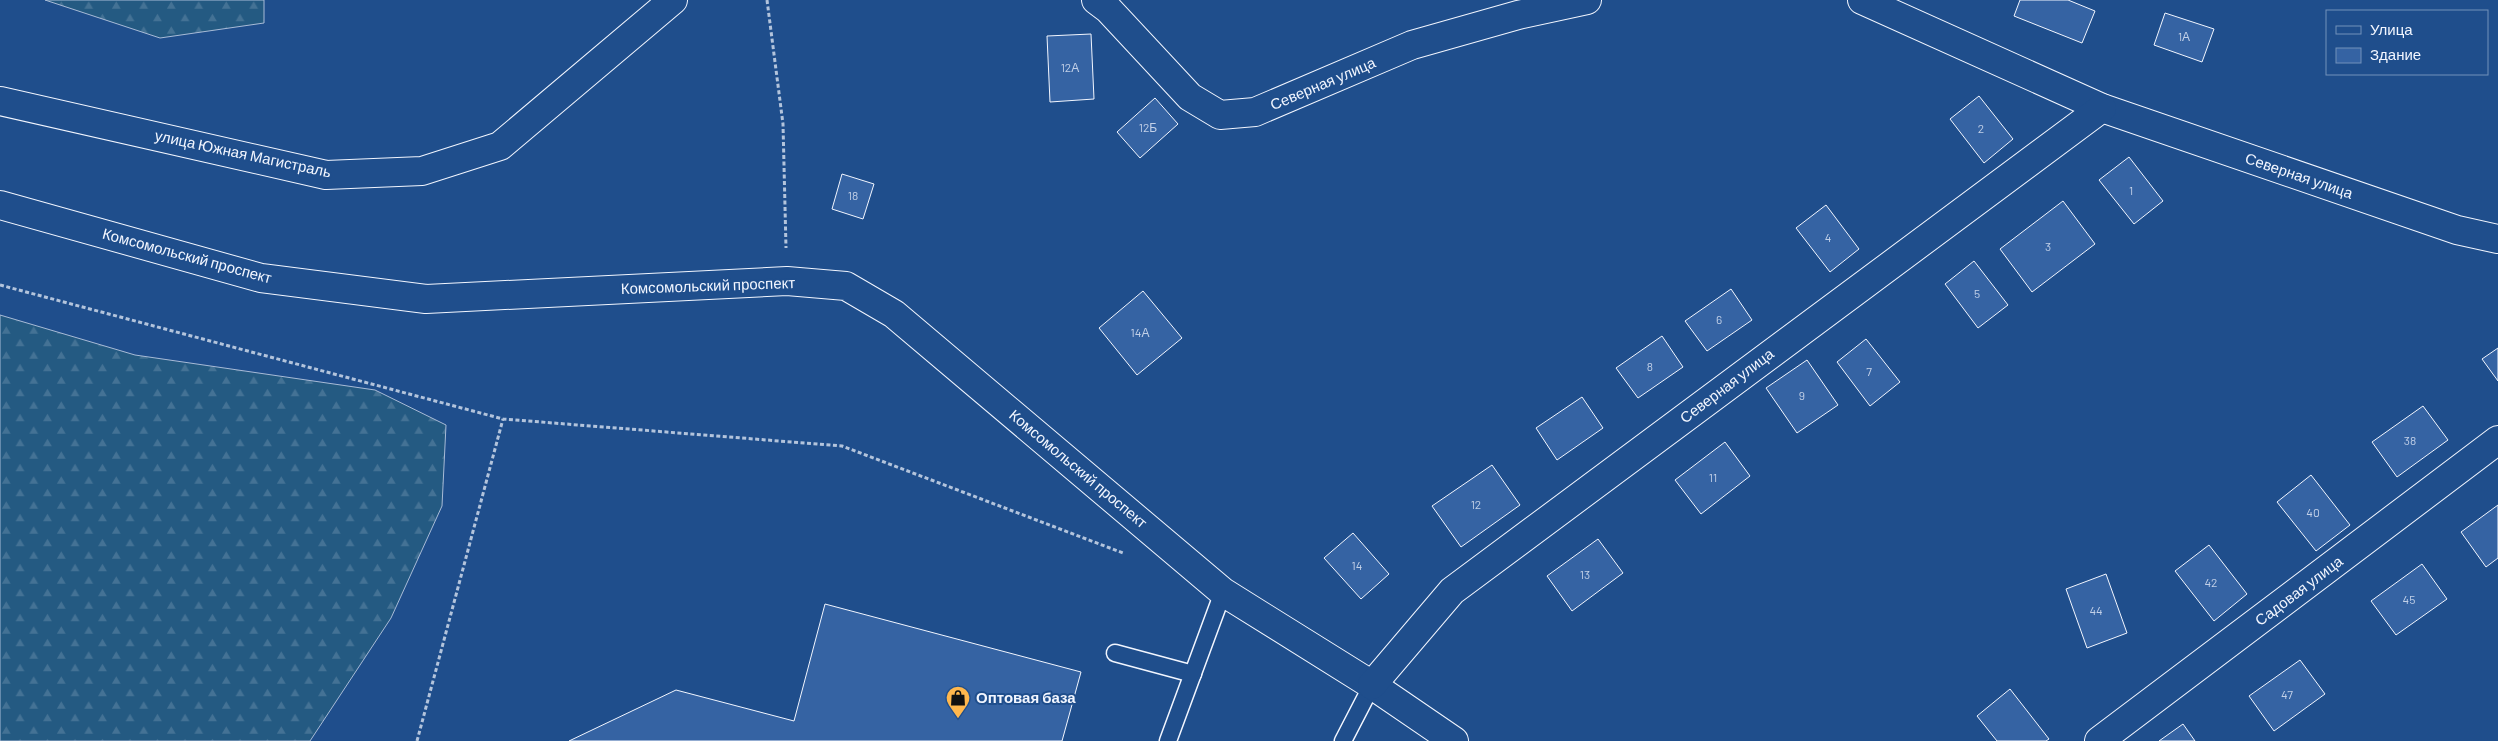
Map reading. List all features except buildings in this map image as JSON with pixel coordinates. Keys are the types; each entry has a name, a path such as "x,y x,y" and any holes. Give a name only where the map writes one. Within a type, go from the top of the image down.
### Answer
{"street":[{"name":"улица Южная Магистраль","path":"0,101 326,175 422,171 500,146 673,0"},
{"name":"Северная улица","path":"1096,0 1108,9 1190,97 1220,115 1255,112 1412,45 1518,15 1588,0"},
{"name":"Северная улица","path":"1862,0 2102,108 2457,230 2498,240"},
{"name":"Северная улица","path":"1372,685 1452,591 2102,108"},
{"name":"Комсомольский проспект","path":"0,205 261,278 426,299 787,280 846,286 894,314 1224,592 1372,685 1454,741"},
{"name":"Садовая улица","path":"2099,741 2498,440"}],"lane":[{"path":"1168,741 1224,592"},
{"path":"1115,653 1193,674"},
{"path":"1342,741 1372,685"}],"path":[{"path":"767,0 783,124 787,280"},
{"path":"0,285 502,419 842,446 1130,556"},
{"path":"417,741 502,419"}],"green space":[{"path":"45,0 264,0 264,23 160,38"},
{"path":"0,315 135,355 375,390 446,425 442,506 391,618 310,741 0,741"}],"place":[{"name":"Оптовая база","path":"958,719"}]}
